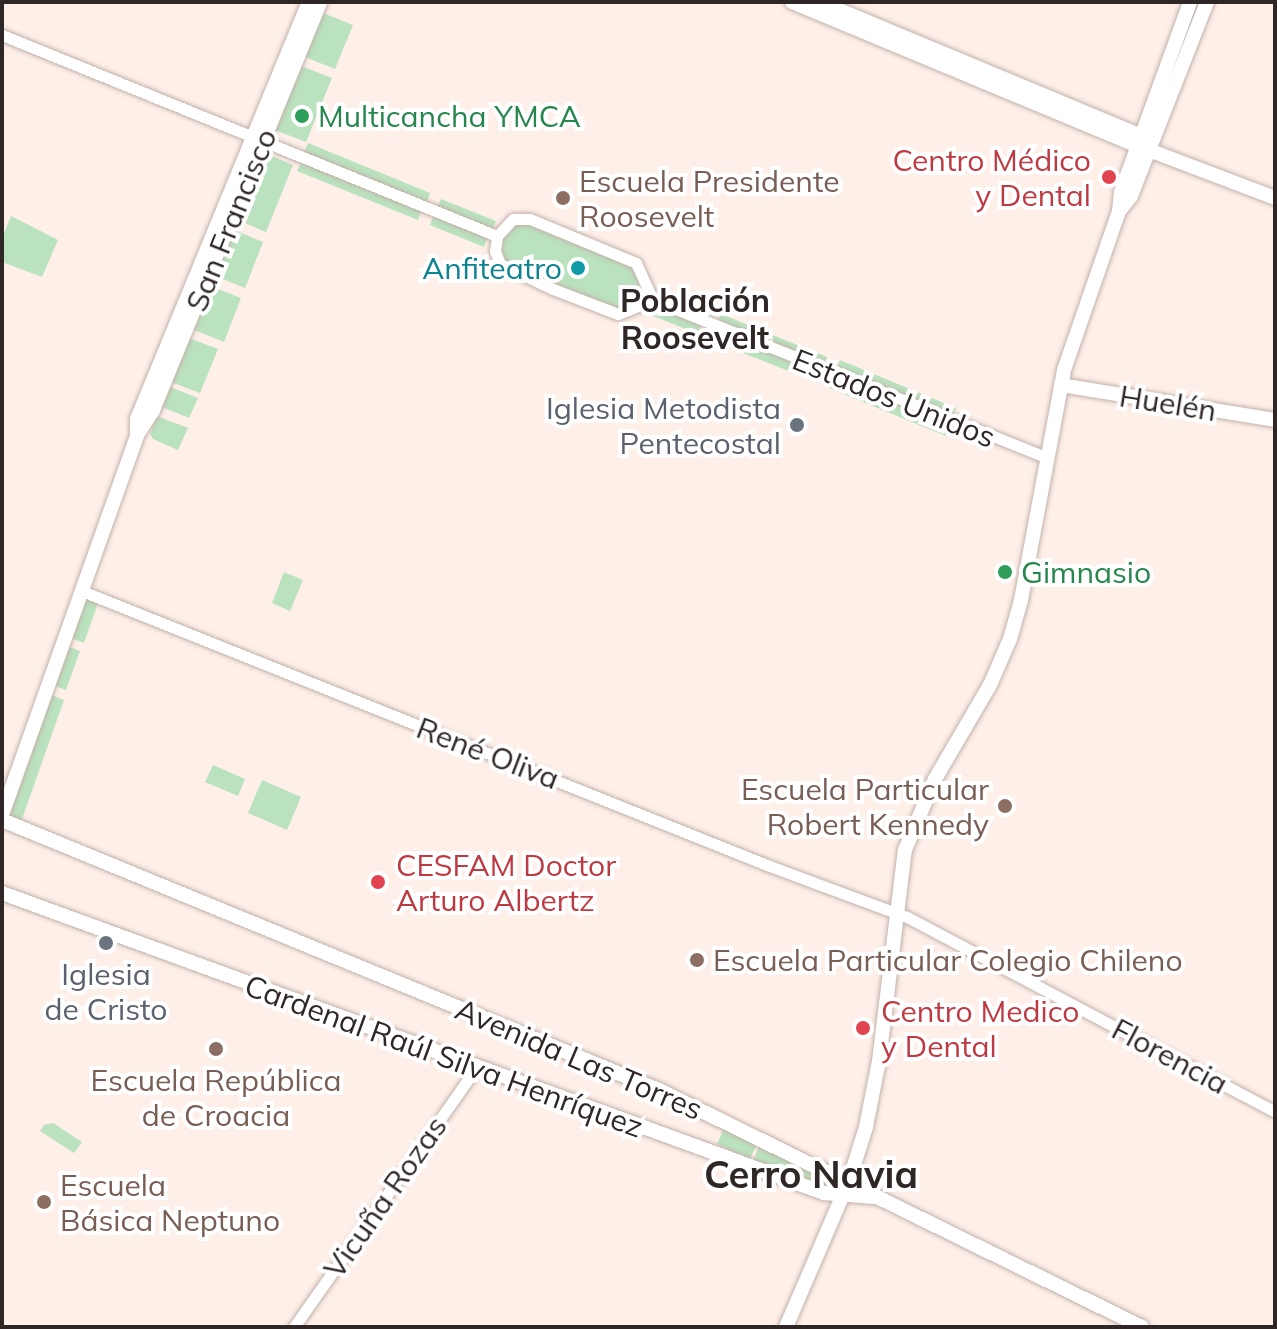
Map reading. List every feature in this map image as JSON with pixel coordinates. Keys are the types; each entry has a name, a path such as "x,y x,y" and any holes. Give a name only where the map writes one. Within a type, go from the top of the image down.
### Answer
{"main road":[{"name":"San Francisco","path":"258,139 309,2"},
{"name":"San Francisco","path":"2,817 137,435 137,419 320,2"},
{"path":"792,2 1275,198"},
{"path":"820,2 1144,144"},
{"path":"786,1327 846,1188 875,1081 903,858 918,814 990,685 1010,639 1021,600 1061,385 1119,211 1131,196 1144,144 1190,2"},
{"path":"1144,144 1207,2"},
{"name":"Huelén","path":"1061,385 1275,420"},
{"name":"Avenida Las Torres","path":"2,817 633,1079 846,1188 890,1201 1142,1327"},
{"name":"Cardenal Raúl Silva Henríquez","path":"2,893 809,1188 846,1188"}],"street":[{"path":"2,35 497,236"},
{"path":"513,219 530,219 633,261 642,270 645,283 653,300 624,314 614,314 508,270 496,256 497,236 513,219"},
{"path":"634,307 645,283"},
{"name":"Estados Unidos","path":"653,300 1046,457"},
{"name":"René Oliva","path":"82,591 895,913"},
{"name":"Florencia","path":"895,913 1275,1112"},
{"name":"Vicuña Rozas","path":"294,1327 476,1068"}],"green space":[{"path":"323,13 353,25 335,69 305,57"},
{"path":"301,66 332,78 306,142 275,130"},
{"path":"308,143 430,193 426,204 303,154"},
{"path":"265,153 293,165 266,232 240,221"},
{"path":"302,161 422,209 418,220 297,171"},
{"path":"441,199 496,221 492,230 437,208"},
{"path":"434,214 488,236 484,247 430,225"},
{"path":"11,216 58,240 42,277 2,262 2,239"},
{"path":"515,221 525,221 634,265 641,280 631,307 618,311 508,265 500,249 504,234"},
{"path":"234,230 263,242 245,288 215,276"},
{"path":"210,286 241,298 224,342 192,329"},
{"path":"662,288 710,308 706,318 658,298"},
{"path":"649,304 701,325 698,334 646,313"},
{"path":"721,314 827,357 824,365 717,322"},
{"path":"714,329 821,371 817,382 710,340"},
{"path":"189,338 218,349 200,393 171,382"},
{"path":"840,360 956,408 952,418 836,370"},
{"path":"833,377 951,425 946,436 829,388"},
{"path":"170,387 198,398 189,418 162,407"},
{"path":"157,416 188,428 178,450 153,439 150,434"},
{"path":"284,572 303,580 290,611 272,603"},
{"path":"85,599 98,603 84,643 71,638"},
{"path":"69,647 80,651 66,690 55,686"},
{"path":"52,695 64,700 21,822 7,815"},
{"path":"213,765 245,779 238,796 205,782"},
{"path":"262,780 301,797 287,830 248,813"},
{"path":"53,1123 82,1142 74,1153 40,1131 44,1125"},
{"path":"725,1126 758,1141 750,1159 717,1144"},
{"path":"761,1142 837,1184 835,1189 753,1161"}],"place":[{"name":"Multicancha YMCA","path":"302,116"},
{"name":"Centro Médico y Dental","path":"1109,177"},
{"name":"Escuela Presidente Roosevelt","path":"563,198"},
{"name":"Anfiteatro","path":"578,268"},
{"name":"Iglesia Metodista Pentecostal","path":"797,425"},
{"name":"Gimnasio","path":"1005,572"},
{"name":"Escuela Particular Robert Kennedy","path":"1005,806"},
{"name":"CESFAM Doctor Arturo Albertz","path":"378,882"},
{"name":"Iglesia de Cristo","path":"106,943"},
{"name":"Escuela Particular Colegio Chileno","path":"697,960"},
{"name":"Centro Medico y Dental","path":"863,1028"},
{"name":"Escuela República de Croacia","path":"216,1049"},
{"name":"Escuela Básica Neptuno","path":"44,1202"}],"district":[{"name":"Población Roosevelt","path":"695,320"},
{"name":"Cerro Navia","path":"811,1175"}]}
